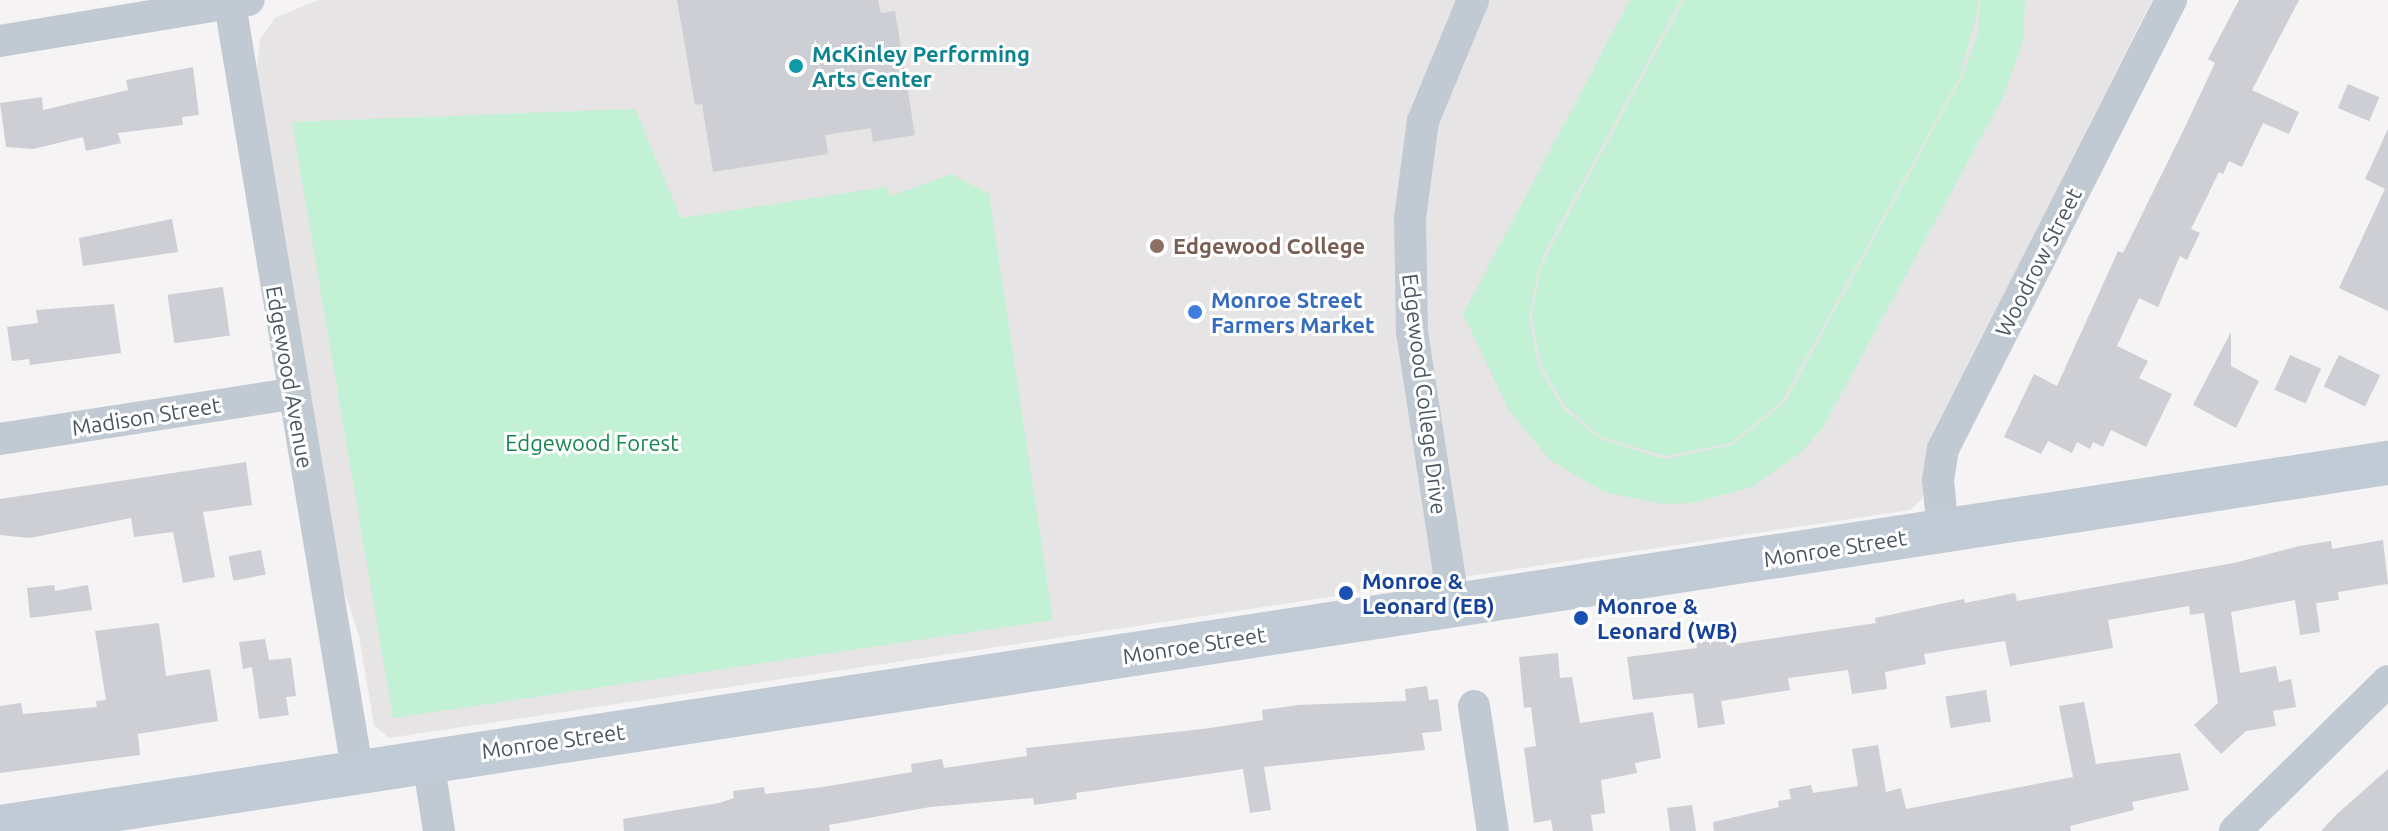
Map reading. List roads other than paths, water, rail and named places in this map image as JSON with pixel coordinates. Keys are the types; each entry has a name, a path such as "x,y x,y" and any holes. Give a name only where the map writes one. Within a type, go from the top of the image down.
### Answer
{"main road":[{"name":"Monroe Street","path":"0,827 357,769 2388,463"}],"street":[{"name":"Edgewood College Drive","path":"1454,606 1412,332 1410,218 1423,121 1473,0"},
{"name":"Woodrow Street","path":"1943,532 1938,480 1943,449 2171,0"},
{"path":"0,41 240,2"},
{"name":"Edgewood Avenue","path":"240,2 292,394 357,769"},
{"name":"Madison Street","path":"0,439 292,394"},
{"path":"2235,831 2388,681"},
{"path":"1474,706 1493,831"},
{"path":"428,760 439,831"}],"place":[{"name":"McKinley Performing Arts Center","path":"796,66"},
{"name":"Edgewood College","path":"1157,246"},
{"name":"Monroe Street Farmers Market","path":"1195,312"},
{"name":"Monroe & Leonard (EB)","path":"1346,593"},
{"name":"Monroe & Leonard (WB)","path":"1581,618"}],"park label":[{"name":"Edgewood Forest","path":"592,443"}]}
